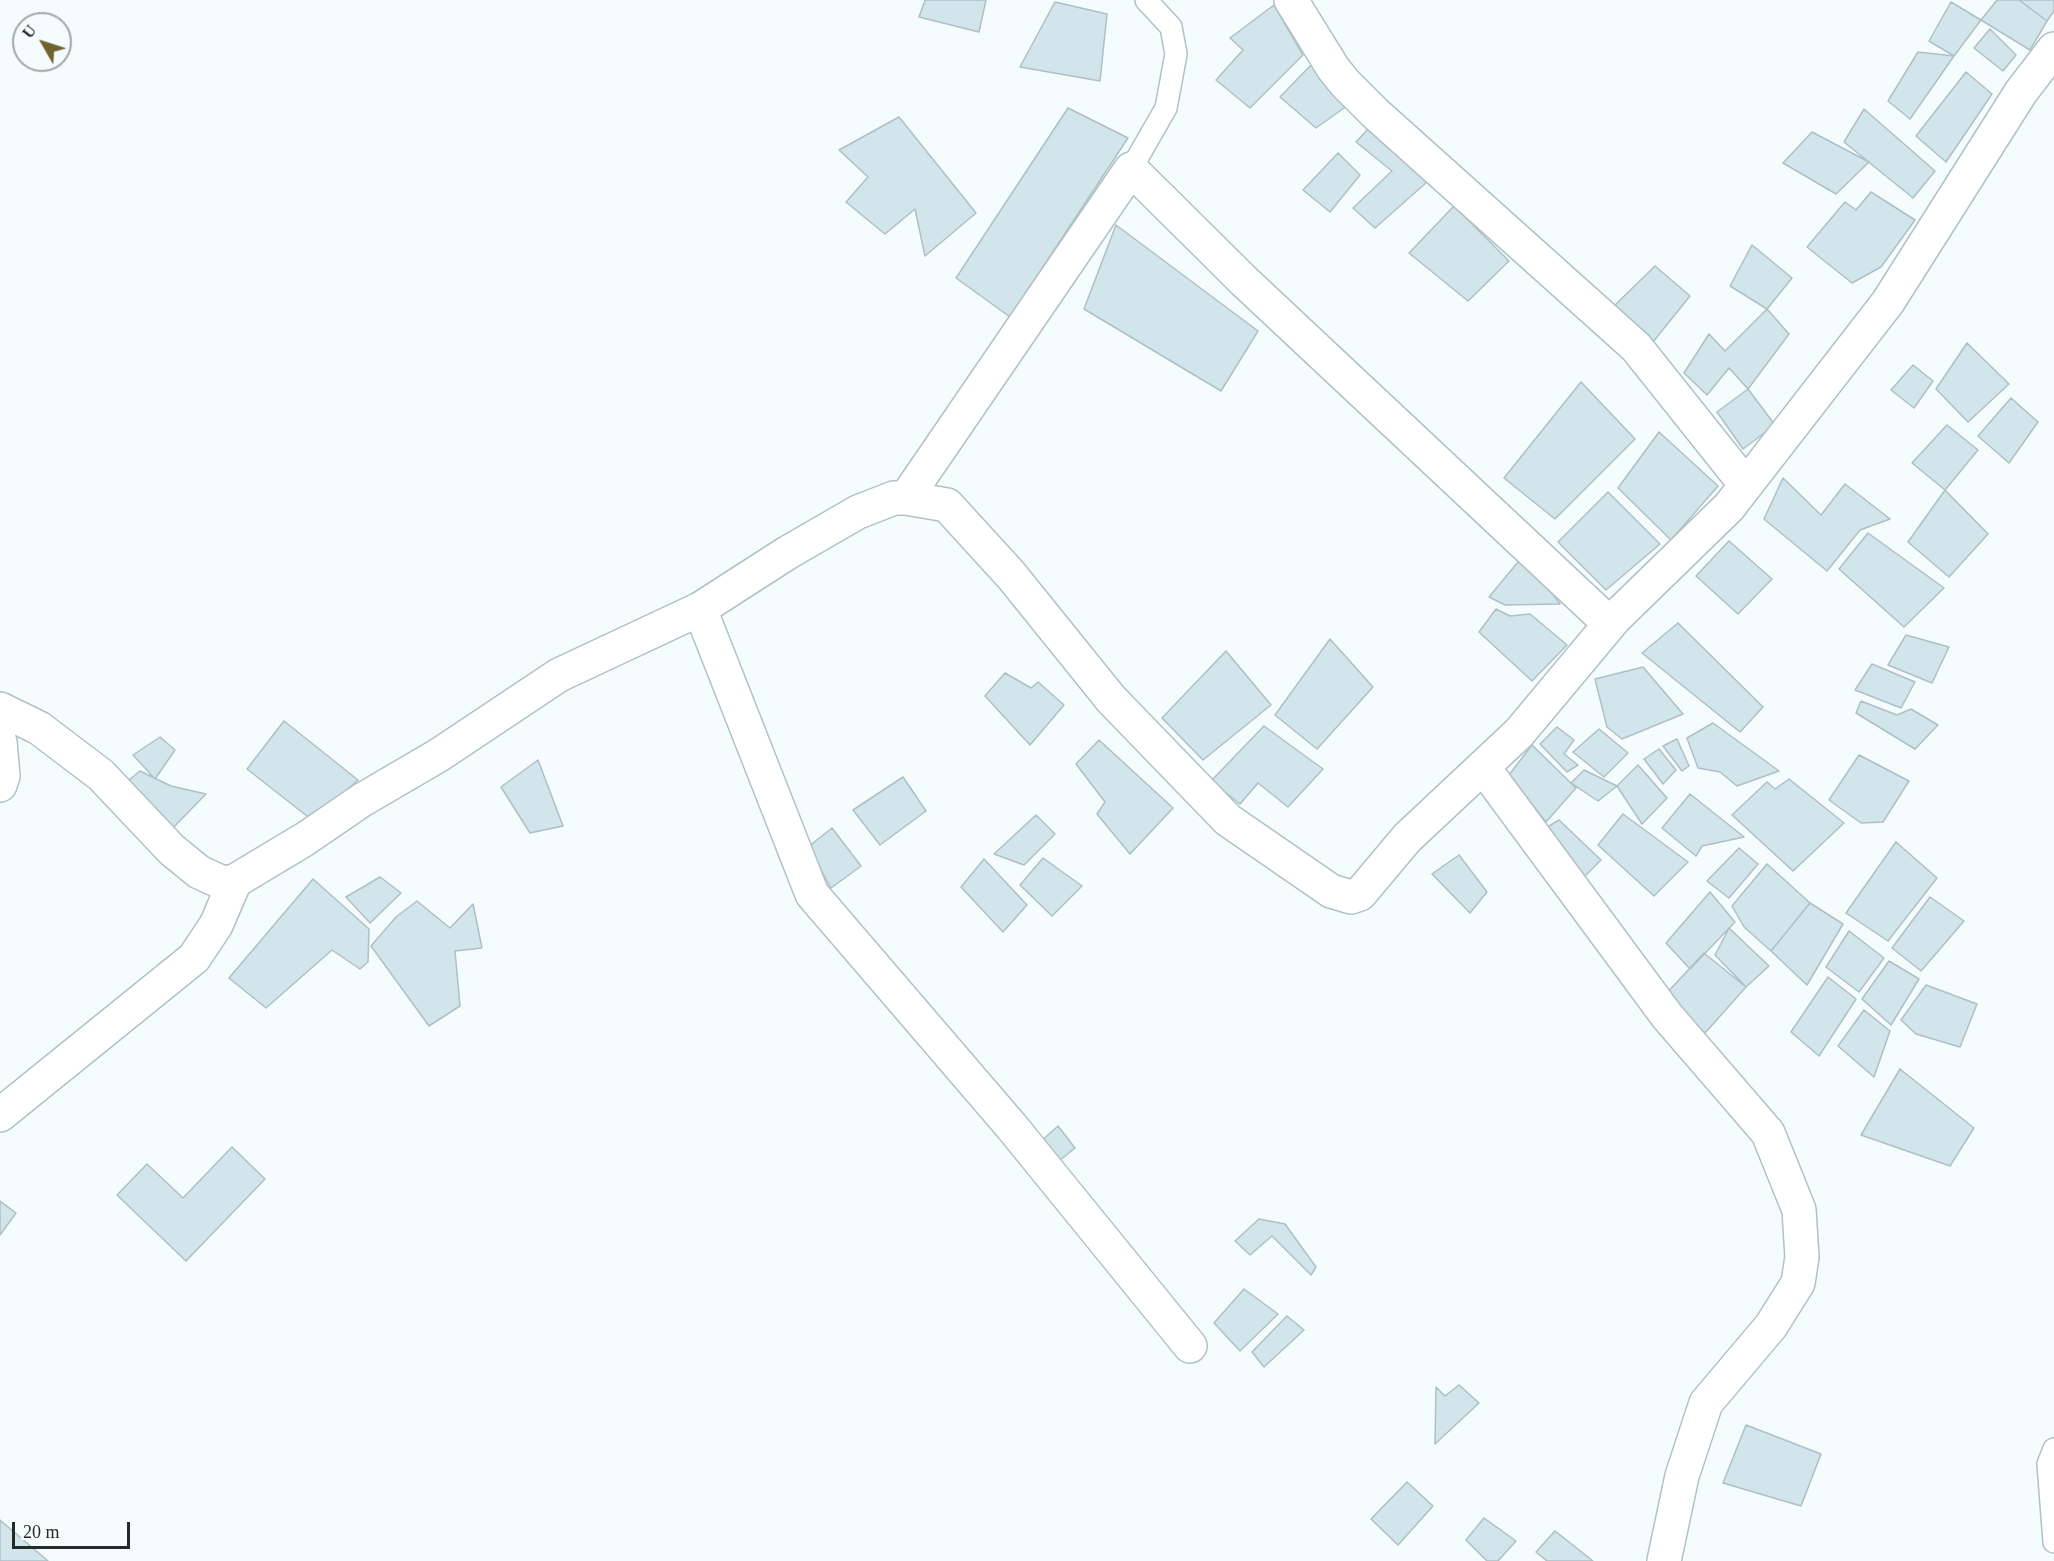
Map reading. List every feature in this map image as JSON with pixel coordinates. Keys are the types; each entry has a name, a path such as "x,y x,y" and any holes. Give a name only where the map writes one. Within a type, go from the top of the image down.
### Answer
{"street":[{"path":"1291,0 1333,68 1345,83 1375,113 1636,347 1746,485"},
{"path":"0,709 39,728 100,775 172,850 199,872 223,883 235,881 305,839 362,800 439,755 559,675 700,609 787,553 858,512 894,498 906,498 947,505 1011,575 1111,699 1228,820 1331,891 1351,897 1360,894 1407,838 1518,733 1610,624 1730,507 1888,302 2020,92 2054,49"},
{"path":"906,498 1131,169 1244,281 1610,624"},
{"path":"700,609 812,894 1012,1127 1190,1347"},
{"path":"0,742 3,776 0,785"},
{"path":"1483,767 1668,1016 1768,1133 1799,1210 1802,1257 1798,1283 1771,1326 1706,1403 1682,1476 1664,1561"},
{"path":"0,1115 195,958 216,925 235,881"}],"lane":[{"path":"1131,169 1166,108 1176,54 1171,27 1146,0"},
{"path":"2054,1449 2048,1464 2054,1542"}],"building":[{"path":"925,0 986,0 979,32 919,17"},
{"path":"1997,0 2019,0 2047,21 2030,50 1981,20"},
{"path":"2019,0 2054,0 2054,11 2047,21"},
{"path":"1055,2 1107,14 1100,81 1020,67"},
{"path":"1951,2 1981,20 1954,56 1929,41"},
{"path":"1274,5 1303,55 1250,108 1216,80 1243,50 1230,38"},
{"path":"1990,29 2016,55 2003,71 1974,48"},
{"path":"1918,52 1954,56 1910,119 1888,101"},
{"path":"1311,65 1358,98 1316,128 1280,97"},
{"path":"1966,72 1992,94 1946,162 1916,136"},
{"path":"1068,108 1128,138 1010,317 956,278"},
{"path":"1864,109 1935,171 1913,198 1844,142"},
{"path":"899,117 976,213 925,256 915,209 885,234 846,202 868,177 839,150"},
{"path":"1369,128 1427,182 1375,228 1353,208 1392,171 1356,142"},
{"path":"1812,132 1869,162 1836,194 1783,163"},
{"path":"1338,153 1360,175 1330,212 1303,190"},
{"path":"1871,192 1915,220 1881,267 1852,283 1807,247 1845,202 1856,210"},
{"path":"1454,206 1509,261 1468,301 1409,253"},
{"path":"1116,225 1258,331 1221,391 1084,309"},
{"path":"1752,245 1792,278 1767,309 1730,286"},
{"path":"1655,266 1690,296 1653,342 1611,309"},
{"path":"1767,309 1789,334 1748,389 1729,368 1707,395 1684,373 1709,334 1725,351"},
{"path":"1967,343 2009,384 1968,422 1936,389"},
{"path":"1913,365 1933,381 1914,408 1891,390"},
{"path":"1581,382 1635,439 1555,519 1504,478"},
{"path":"1748,389 1775,425 1743,449 1717,412"},
{"path":"2011,398 2038,422 2009,463 1978,436"},
{"path":"1947,425 1978,450 1945,490 1912,463"},
{"path":"1659,432 1718,486 1671,540 1618,488"},
{"path":"1783,478 1821,515 1845,484 1890,519 1860,530 1827,571 1764,519"},
{"path":"1945,490 1988,534 1949,577 1908,542"},
{"path":"1608,492 1660,544 1606,590 1558,542"},
{"path":"1868,533 1944,588 1904,627 1839,569"},
{"path":"1729,541 1772,579 1738,614 1696,576"},
{"path":"1518,562 1541,578 1560,604 1505,605 1489,597"},
{"path":"1496,609 1510,616 1530,614 1567,645 1532,681 1479,632"},
{"path":"1678,623 1763,707 1740,732 1642,653"},
{"path":"1906,635 1949,647 1932,683 1888,665"},
{"path":"1330,639 1373,687 1317,749 1275,715"},
{"path":"1226,651 1271,705 1203,760 1162,718"},
{"path":"1872,664 1915,682 1901,708 1855,690"},
{"path":"1643,667 1683,714 1622,739 1607,727 1595,679"},
{"path":"1005,673 1031,688 1038,682 1064,705 1030,745 985,696"},
{"path":"1861,701 1897,715 1911,709 1938,725 1915,749 1856,713"},
{"path":"284,721 358,780 312,820 247,769"},
{"path":"1713,723 1779,771 1737,786 1720,772 1698,768 1687,738"},
{"path":"1264,726 1323,769 1288,807 1258,783 1240,804 1211,781"},
{"path":"1557,727 1574,740 1564,754 1578,765 1567,772 1540,744"},
{"path":"1599,729 1628,753 1604,777 1573,752"},
{"path":"160,737 175,750 155,779 133,755"},
{"path":"1677,739 1689,766 1682,771 1663,746"},
{"path":"1099,740 1173,808 1130,854 1097,814 1105,802 1076,764"},
{"path":"1532,745 1576,788 1546,822 1509,775"},
{"path":"1659,749 1676,770 1663,784 1644,759"},
{"path":"1859,755 1909,781 1883,822 1861,823 1829,800"},
{"path":"538,760 563,826 530,833 501,787"},
{"path":"1638,765 1667,798 1642,824 1617,786"},
{"path":"1584,770 1617,786 1598,801 1571,783"},
{"path":"140,771 171,786 206,794 170,831 124,784"},
{"path":"903,777 926,811 880,845 853,810"},
{"path":"1789,779 1844,823 1793,871 1732,815 1767,782 1775,789"},
{"path":"1690,794 1744,837 1702,846 1696,856 1662,828"},
{"path":"1623,814 1688,862 1654,896 1598,845"},
{"path":"1036,815 1055,834 1024,865 994,854"},
{"path":"1559,820 1601,860 1583,878 1541,831"},
{"path":"832,828 861,866 831,888 808,847"},
{"path":"1896,842 1937,878 1888,941 1846,913"},
{"path":"1739,848 1758,864 1729,898 1707,881"},
{"path":"1459,855 1487,892 1470,913 1432,874"},
{"path":"1043,858 1082,886 1052,916 1020,885"},
{"path":"984,859 1027,905 1003,932 961,887"},
{"path":"1767,864 1810,903 1771,951 1744,927 1732,906"},
{"path":"380,877 401,893 370,923 346,897"},
{"path":"313,879 369,929 368,962 360,969 332,950 266,1008 229,978"},
{"path":"1710,892 1735,922 1690,969 1666,943"},
{"path":"1930,897 1964,921 1921,971 1892,948"},
{"path":"417,901 450,928 473,904 482,948 455,951 460,1006 429,1026 371,946 396,917"},
{"path":"1810,903 1843,924 1807,985 1771,951"},
{"path":"1729,928 1769,966 1746,987 1715,955"},
{"path":"1849,931 1884,958 1859,992 1826,967"},
{"path":"1704,953 1746,987 1705,1033 1664,996"},
{"path":"1889,961 1919,979 1891,1025 1862,999"},
{"path":"1828,977 1856,999 1819,1056 1791,1032"},
{"path":"1926,985 1977,1004 1960,1047 1916,1034 1901,1020"},
{"path":"1864,1010 1890,1031 1874,1077 1838,1046"},
{"path":"1900,1069 1974,1128 1950,1166 1861,1135"},
{"path":"1058,1126 1075,1148 1058,1162 1038,1144"},
{"path":"232,1147 265,1179 186,1261 117,1195 147,1164 183,1198"},
{"path":"0,1201 16,1213 0,1235"},
{"path":"1259,1219 1285,1224 1316,1267 1311,1275 1272,1236 1250,1255 1235,1241"},
{"path":"1244,1289 1278,1314 1240,1351 1214,1323"},
{"path":"1287,1316 1304,1330 1264,1367 1252,1352"},
{"path":"1459,1385 1479,1403 1435,1444 1436,1387 1445,1396"},
{"path":"1746,1425 1821,1454 1801,1506 1723,1483"},
{"path":"1407,1482 1433,1506 1398,1545 1371,1519"},
{"path":"1484,1518 1516,1541 1498,1561 1487,1561 1466,1540"},
{"path":"0,1520 48,1561 0,1561"},
{"path":"1555,1531 1593,1561 1547,1561 1536,1552"}]}
